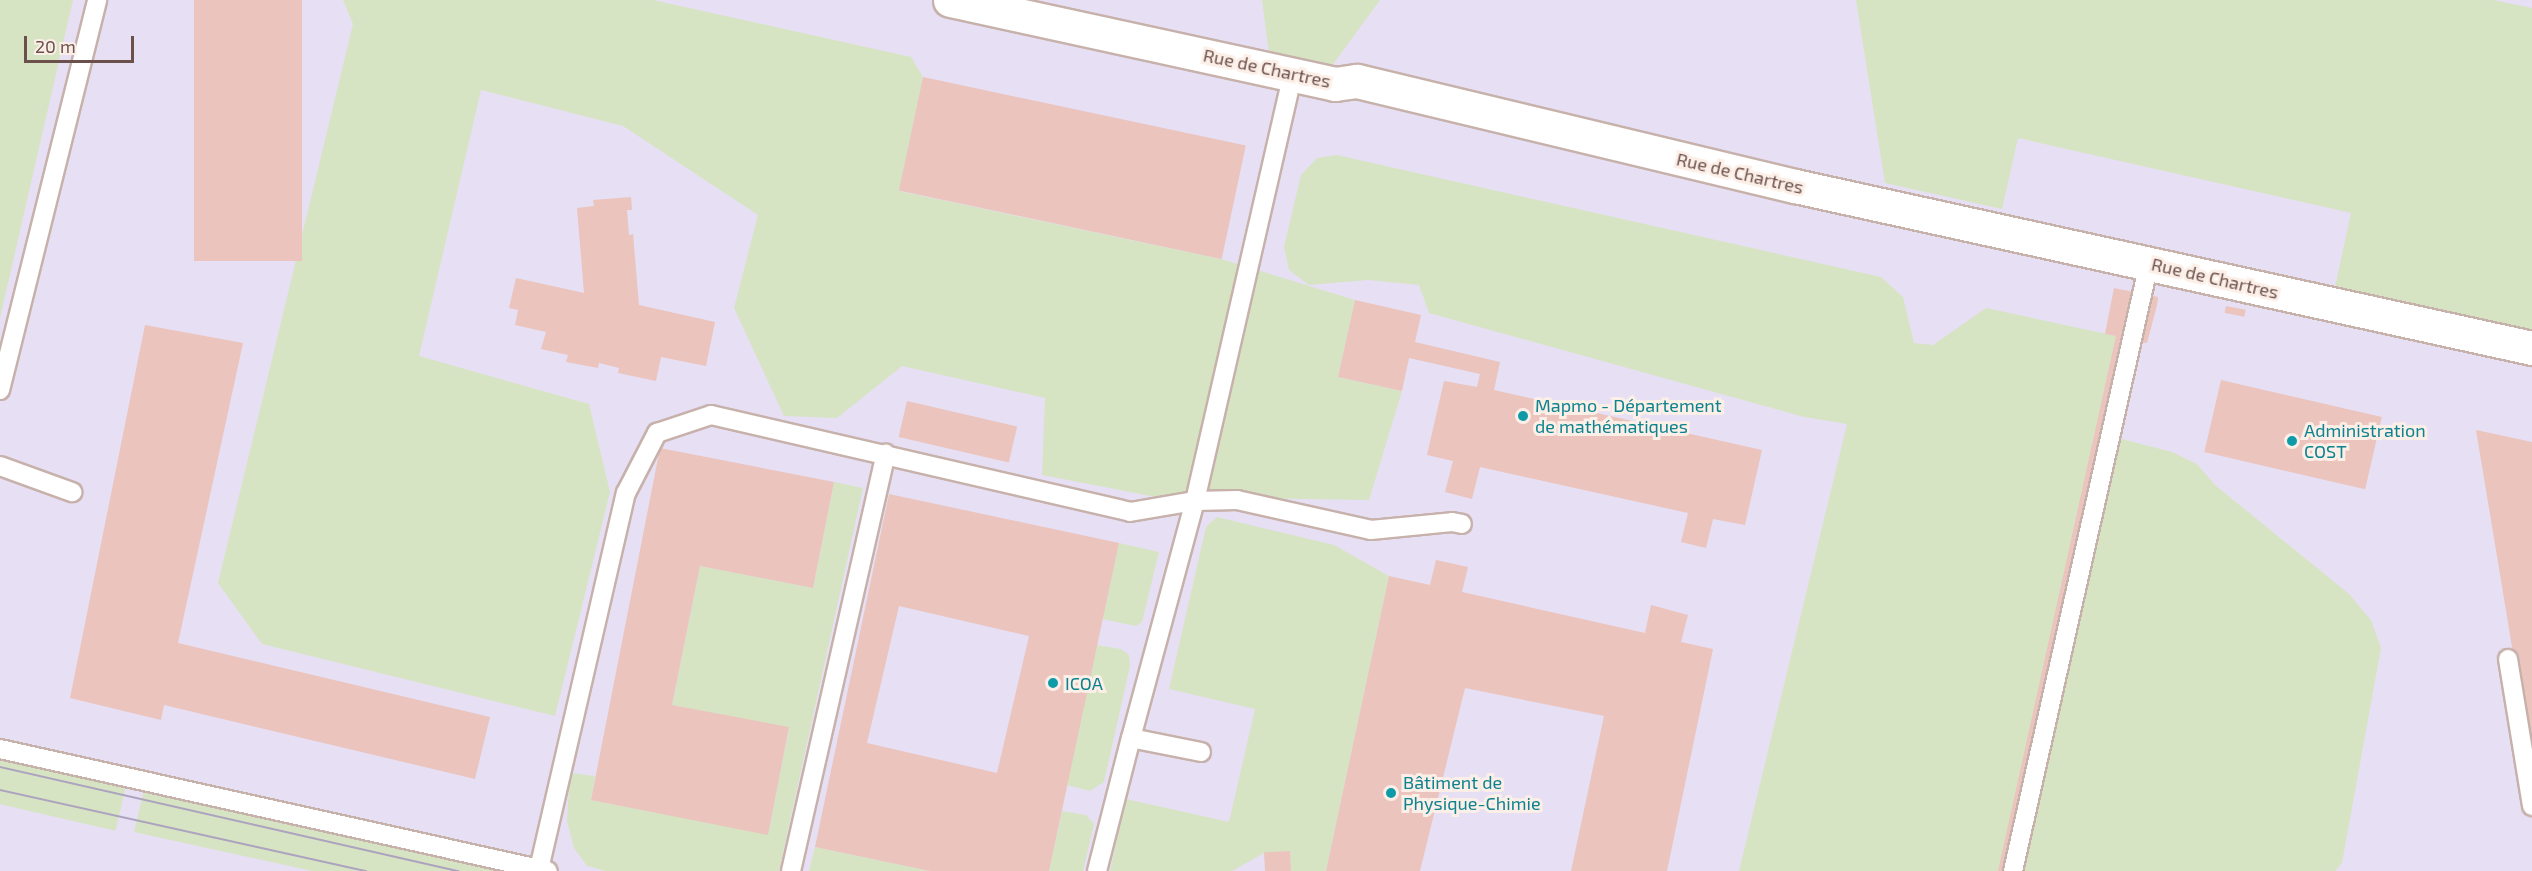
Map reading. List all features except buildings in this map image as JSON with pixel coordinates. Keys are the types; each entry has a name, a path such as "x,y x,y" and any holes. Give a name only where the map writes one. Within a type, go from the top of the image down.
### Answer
{"street":[{"name":"Rue de Chartres","path":"950,0 1335,84 1357,81 1795,186 2532,348"}],"lane":[{"path":"0,390 97,0"},
{"path":"1098,871 1131,738 1195,501 1289,92"},
{"path":"2013,871 2149,263"},
{"path":"0,750 544,870 626,493 657,433 711,415 1130,512 1195,501 1237,500 1371,530 1452,522 1462,524"},
{"path":"791,871 886,454"},
{"path":"0,466 72,492"},
{"path":"2508,659 2532,806"},
{"path":"1131,738 1201,752"}],"shaded area":[{"path":"0,0 2532,0 2532,871 0,871"}],"green space":[{"path":"0,0 73,0 0,318"},
{"path":"343,0 653,0 911,57 923,77 899,191 1221,259 1355,300 1338,377 1402,391 1369,500 1156,497 1042,475 1045,398 902,366 837,418 784,416 734,308 758,215 623,126 481,90 419,356 589,404 610,492 555,716 262,644 218,583 353,24"},
{"path":"1262,0 1380,0 1331,67 1269,54"},
{"path":"1856,0 2493,0 2532,8 2532,331 2335,287 2351,213 2018,138 2002,209 1885,183"},
{"path":"1337,155 1881,277 1903,297 1914,343 1933,345 1986,308 2116,336 2118,438 2172,452 2197,464 2215,485 2349,594 2371,620 2381,648 2342,863 2335,871 1739,871 1847,424 1804,417 1429,313 1419,285 1368,280 1309,285 1289,270 1284,247 1301,175 1317,158"},
{"path":"834,482 863,488 779,871 606,871 587,866 574,848 567,821 570,773 595,776 591,800 768,834 789,728 672,705 700,566 813,588"},
{"path":"1217,517 1334,545 1389,576 1326,871 1291,871 1290,851 1264,853 1232,871 1110,871 1126,799 1229,822 1255,709 1169,689 1206,527"},
{"path":"1119,543 1159,552 1142,622 1136,626 1102,619"},
{"path":"1096,645 1121,649 1129,655 1130,666 1104,782 1090,791 1067,785"},
{"path":"0,758 126,787 116,831 0,804"},
{"path":"144,790 507,871 312,871 134,832"},
{"path":"1062,811 1086,815 1094,824 1083,871 1049,871"},
{"path":"815,847 930,871 809,871"}],"tram line":[{"path":"0,767 458,871"},
{"path":"0,790 366,871"}],"place":[{"name":"Mapmo - Département de mathématiques","path":"1523,416"},
{"name":"Administration COST","path":"2292,441"},
{"name":"ICOA","path":"1053,683"},
{"name":"Bâtiment de Physique-Chimie","path":"1391,793"}]}
